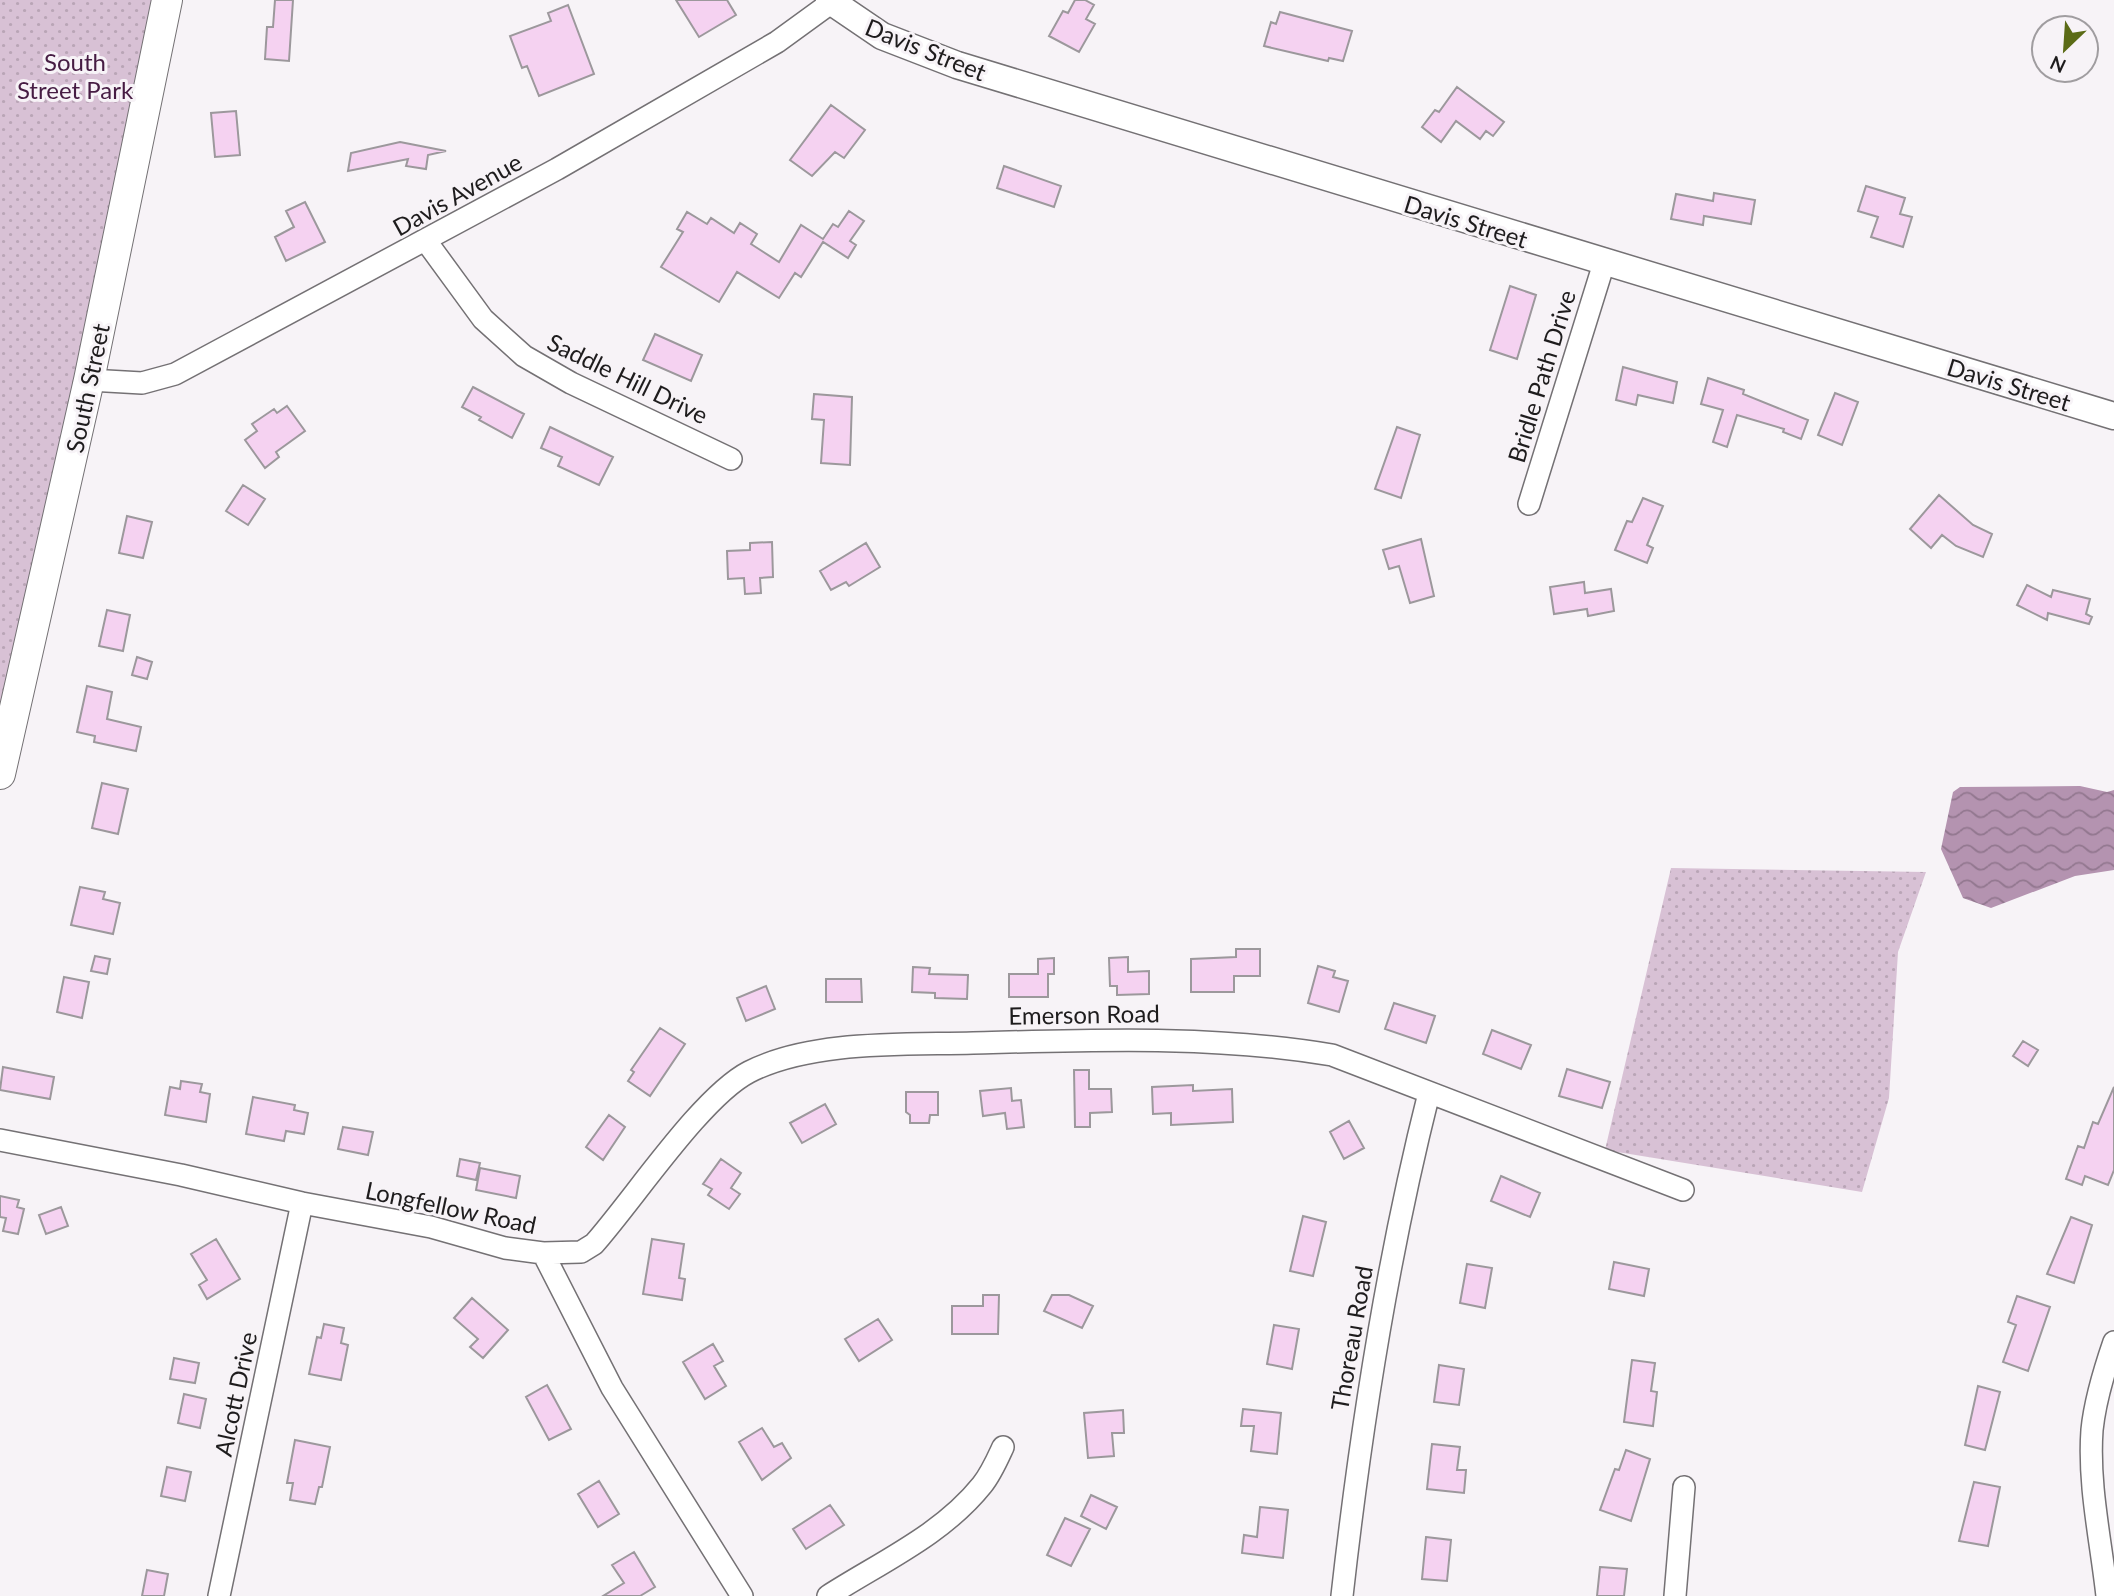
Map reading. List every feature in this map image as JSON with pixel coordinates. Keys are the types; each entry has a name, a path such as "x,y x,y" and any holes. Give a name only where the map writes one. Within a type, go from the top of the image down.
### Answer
{"main road":[{"name":"South Street","path":"0,774 89,380 167,0"}],"street":[{"name":"Davis Avenue","path":"89,380 142,383 175,374 426,241 778,42 830,1"},
{"name":"Davis Street","path":"830,1 882,36 957,65 2114,416"},
{"name":"Saddle Hill Drive","path":"426,241 483,319 524,356 571,383 731,458"},
{"name":"Bridle Path Drive","path":"1529,504 1604,263"},
{"name":"Emerson Road","path":"543,1253 581,1252 594,1244 694,1121 729,1087 748,1073 799,1056 899,1045 1158,1038 1220,1041 1332,1055 1683,1190"},
{"name":"Thoreau Road","path":"1342,1596 1358,1451 1376,1338 1407,1182 1429,1093"},
{"name":"Longfellow Road","path":"0,1140 431,1227 505,1248 543,1253 612,1388 742,1596"},
{"name":"Alcott Drive","path":"219,1596 302,1203"},
{"path":"2107,1596 2091,1473 2092,1430 2099,1390 2114,1342"},
{"path":"828,1596 922,1539 961,1509 984,1483 1003,1447"},
{"path":"1675,1596 1684,1487"}],"green space":[{"name":"South Street Park","path":"0,0 167,0 0,774"},
{"path":"1671,868 1926,872 1898,952 1889,1098 1862,1192 1605,1150"}],"water":[{"path":"2080,786 2107,792 2114,790 2114,870 2075,876 1991,908 1963,898 1941,849 1953,792 1960,787"}],"building":[{"path":"275,0 293,0 289,61 265,59 267,27 273,27"},
{"path":"676,0 727,0 736,15 699,37"},
{"path":"1075,0 1085,0 1094,5 1086,19 1095,24 1079,52 1049,36 1063,11 1068,13"},
{"path":"568,5 594,74 539,96 527,66 522,68 510,36 551,21 548,13"},
{"path":"1280,12 1352,31 1343,61 1329,58 1328,61 1264,46 1271,22 1276,24"},
{"path":"1457,87 1504,122 1493,136 1486,131 1480,139 1456,121 1441,142 1422,127 1435,110 1439,112"},
{"path":"831,105 865,130 844,158 835,152 812,176 790,160"},
{"path":"236,111 240,155 215,157 211,113"},
{"path":"400,142 446,151 428,155 426,169 406,166 408,159 348,171 351,153"},
{"path":"1004,166 1061,186 1054,207 997,188"},
{"path":"1866,186 1905,198 1900,214 1912,217 1903,247 1871,237 1878,217 1858,211"},
{"path":"1714,193 1755,200 1751,224 1704,216 1703,225 1671,219 1676,194 1713,201"},
{"path":"305,202 325,242 286,261 275,237 294,227 286,211"},
{"path":"849,211 864,221 850,241 856,245 848,258 823,242 801,277 795,273 779,298 737,272 719,302 661,267 683,232 677,229 687,212 707,224 711,218 734,233 740,223 757,234 751,244 779,262 801,225 823,239 833,224 838,227"},
{"path":"1510,286 1536,295 1517,359 1490,350"},
{"path":"655,334 702,355 691,381 643,360"},
{"path":"1623,367 1677,382 1673,403 1638,395 1636,405 1616,400"},
{"path":"1708,378 1744,390 1743,394 1808,420 1801,439 1783,432 1784,429 1737,415 1727,447 1713,442 1723,410 1701,404"},
{"path":"473,387 524,414 512,438 462,407"},
{"path":"1835,393 1858,402 1842,445 1818,435"},
{"path":"814,394 852,397 850,465 821,463 824,420 812,419"},
{"path":"287,406 305,431 276,452 279,457 265,468 245,440 257,431 252,424 274,409 277,413"},
{"path":"550,427 613,457 599,485 558,466 562,457 541,448"},
{"path":"1397,427 1420,435 1401,498 1375,489"},
{"path":"243,485 265,499 248,525 226,511"},
{"path":"1939,495 1973,525 1992,534 1983,557 1956,546 1942,535 1931,548 1910,529"},
{"path":"1643,498 1663,506 1647,545 1653,548 1647,563 1615,550 1627,521 1632,522"},
{"path":"127,516 152,522 143,558 119,553"},
{"path":"1421,539 1434,596 1410,603 1399,566 1389,569 1383,550"},
{"path":"772,542 773,577 760,578 761,593 745,594 744,578 728,579 727,551 750,550 750,543"},
{"path":"866,543 880,567 849,586 846,582 831,590 820,571"},
{"path":"1584,582 1585,593 1611,589 1614,611 1588,616 1587,609 1554,614 1550,587"},
{"path":"2027,585 2051,597 2053,590 2090,599 2086,614 2092,617 2089,624 2048,613 2047,620 2017,605"},
{"path":"107,610 130,615 123,651 99,646"},
{"path":"137,657 152,662 147,679 132,675"},
{"path":"87,686 112,692 107,719 141,727 136,751 94,742 95,736 77,732"},
{"path":"102,783 128,789 118,834 92,828"},
{"path":"80,887 105,892 103,899 120,903 113,934 71,925"},
{"path":"1236,949 1260,949 1260,976 1234,976 1234,992 1191,992 1191,959 1236,957"},
{"path":"95,956 110,959 107,974 91,971"},
{"path":"1128,957 1128,972 1149,971 1149,994 1117,995 1117,986 1110,986 1109,958"},
{"path":"1054,958 1054,974 1048,974 1048,997 1009,997 1009,974 1038,974 1038,959"},
{"path":"1318,966 1335,971 1333,977 1348,981 1339,1012 1308,1003"},
{"path":"913,967 930,968 929,974 968,975 967,999 935,998 935,993 912,992"},
{"path":"64,977 89,982 82,1018 57,1012"},
{"path":"826,979 861,979 862,1002 826,1002"},
{"path":"766,986 775,1009 746,1021 737,998"},
{"path":"1394,1003 1435,1016 1426,1043 1385,1029"},
{"path":"660,1028 685,1044 650,1096 628,1081 634,1072 631,1070"},
{"path":"1492,1030 1531,1045 1521,1069 1483,1054"},
{"path":"2023,1041 2038,1050 2028,1066 2013,1056"},
{"path":"3,1067 54,1077 50,1099 0,1090"},
{"path":"1567,1069 1610,1082 1602,1108 1559,1096"},
{"path":"1074,1070 1089,1070 1089,1089 1111,1089 1112,1112 1090,1113 1090,1127 1075,1127"},
{"path":"181,1081 202,1084 200,1092 210,1094 206,1122 165,1115 170,1087 180,1089"},
{"path":"1193,1085 1193,1091 1232,1089 1233,1122 1171,1125 1171,1113 1153,1114 1152,1087"},
{"path":"2114,1087 2114,1170 2108,1185 2085,1176 2082,1185 2066,1179 2078,1146 2084,1148 2093,1122 2098,1124"},
{"path":"1011,1088 1012,1101 1021,1100 1024,1127 1007,1129 1005,1113 983,1116 980,1091"},
{"path":"906,1092 938,1092 938,1115 930,1115 929,1123 910,1123 910,1115 906,1112"},
{"path":"253,1097 295,1105 294,1110 308,1113 304,1134 286,1131 284,1141 246,1134"},
{"path":"825,1104 836,1124 802,1143 790,1123"},
{"path":"609,1115 625,1127 603,1160 586,1147"},
{"path":"1349,1121 1364,1148 1344,1159 1330,1132"},
{"path":"343,1127 373,1132 368,1155 338,1149"},
{"path":"460,1159 480,1163 476,1180 457,1176"},
{"path":"721,1159 741,1173 731,1188 740,1194 729,1209 708,1195 712,1189 703,1184"},
{"path":"480,1168 520,1176 516,1198 476,1190"},
{"path":"1501,1176 1540,1193 1530,1217 1491,1201"},
{"path":"0,1196 19,1200 17,1207 24,1209 18,1234 3,1231 6,1218 0,1217"},
{"path":"61,1207 68,1226 46,1234 39,1215"},
{"path":"1303,1216 1326,1222 1313,1276 1290,1271"},
{"path":"2071,1217 2092,1225 2074,1283 2047,1274"},
{"path":"216,1239 240,1279 207,1299 199,1285 207,1280 191,1254"},
{"path":"652,1239 684,1244 679,1278 685,1279 682,1300 643,1294"},
{"path":"1614,1262 1649,1269 1644,1296 1609,1289"},
{"path":"1467,1264 1492,1268 1485,1308 1460,1303"},
{"path":"983,1295 999,1295 998,1334 952,1334 952,1306 983,1306"},
{"path":"1052,1295 1069,1295 1093,1306 1082,1328 1044,1311"},
{"path":"2017,1296 2050,1307 2028,1371 2003,1362 2016,1325 2008,1322"},
{"path":"472,1298 508,1330 483,1358 470,1347 478,1339 454,1318"},
{"path":"878,1319 892,1340 859,1361 845,1339"},
{"path":"324,1324 344,1328 341,1343 348,1345 341,1380 309,1374 317,1337 321,1338"},
{"path":"1274,1325 1299,1329 1292,1369 1267,1364"},
{"path":"713,1344 723,1361 714,1366 726,1386 705,1399 683,1362"},
{"path":"174,1358 199,1363 195,1383 170,1379"},
{"path":"1632,1360 1655,1363 1651,1391 1657,1392 1653,1426 1624,1422"},
{"path":"1439,1365 1464,1369 1459,1405 1434,1402"},
{"path":"547,1385 571,1429 549,1440 526,1397"},
{"path":"1978,1386 2000,1392 1985,1450 1965,1445"},
{"path":"184,1394 206,1399 200,1428 178,1423"},
{"path":"1243,1409 1281,1413 1277,1454 1251,1451 1254,1426 1241,1426"},
{"path":"1123,1410 1124,1433 1112,1433 1114,1456 1088,1458 1084,1413"},
{"path":"762,1428 774,1447 782,1443 791,1458 762,1480 739,1442"},
{"path":"295,1440 330,1447 322,1487 319,1487 315,1504 290,1500 293,1483 287,1483"},
{"path":"1432,1444 1460,1447 1457,1470 1466,1470 1464,1493 1427,1489"},
{"path":"1626,1450 1650,1459 1631,1521 1600,1510 1615,1469 1619,1470"},
{"path":"167,1467 191,1472 185,1501 161,1496"},
{"path":"599,1481 619,1514 598,1527 578,1494"},
{"path":"1974,1482 2000,1487 1988,1546 1959,1541"},
{"path":"1091,1495 1117,1507 1106,1529 1081,1516"},
{"path":"830,1505 844,1525 806,1549 793,1529"},
{"path":"1260,1507 1288,1510 1283,1558 1242,1553 1244,1535 1257,1537"},
{"path":"1065,1518 1090,1529 1071,1566 1047,1555"},
{"path":"1426,1537 1451,1540 1447,1581 1422,1579"},
{"path":"634,1552 655,1587 640,1596 603,1596 624,1583 612,1565"},
{"path":"1600,1567 1627,1569 1624,1596 1597,1596"},
{"path":"147,1570 168,1574 164,1596 142,1596"}]}
